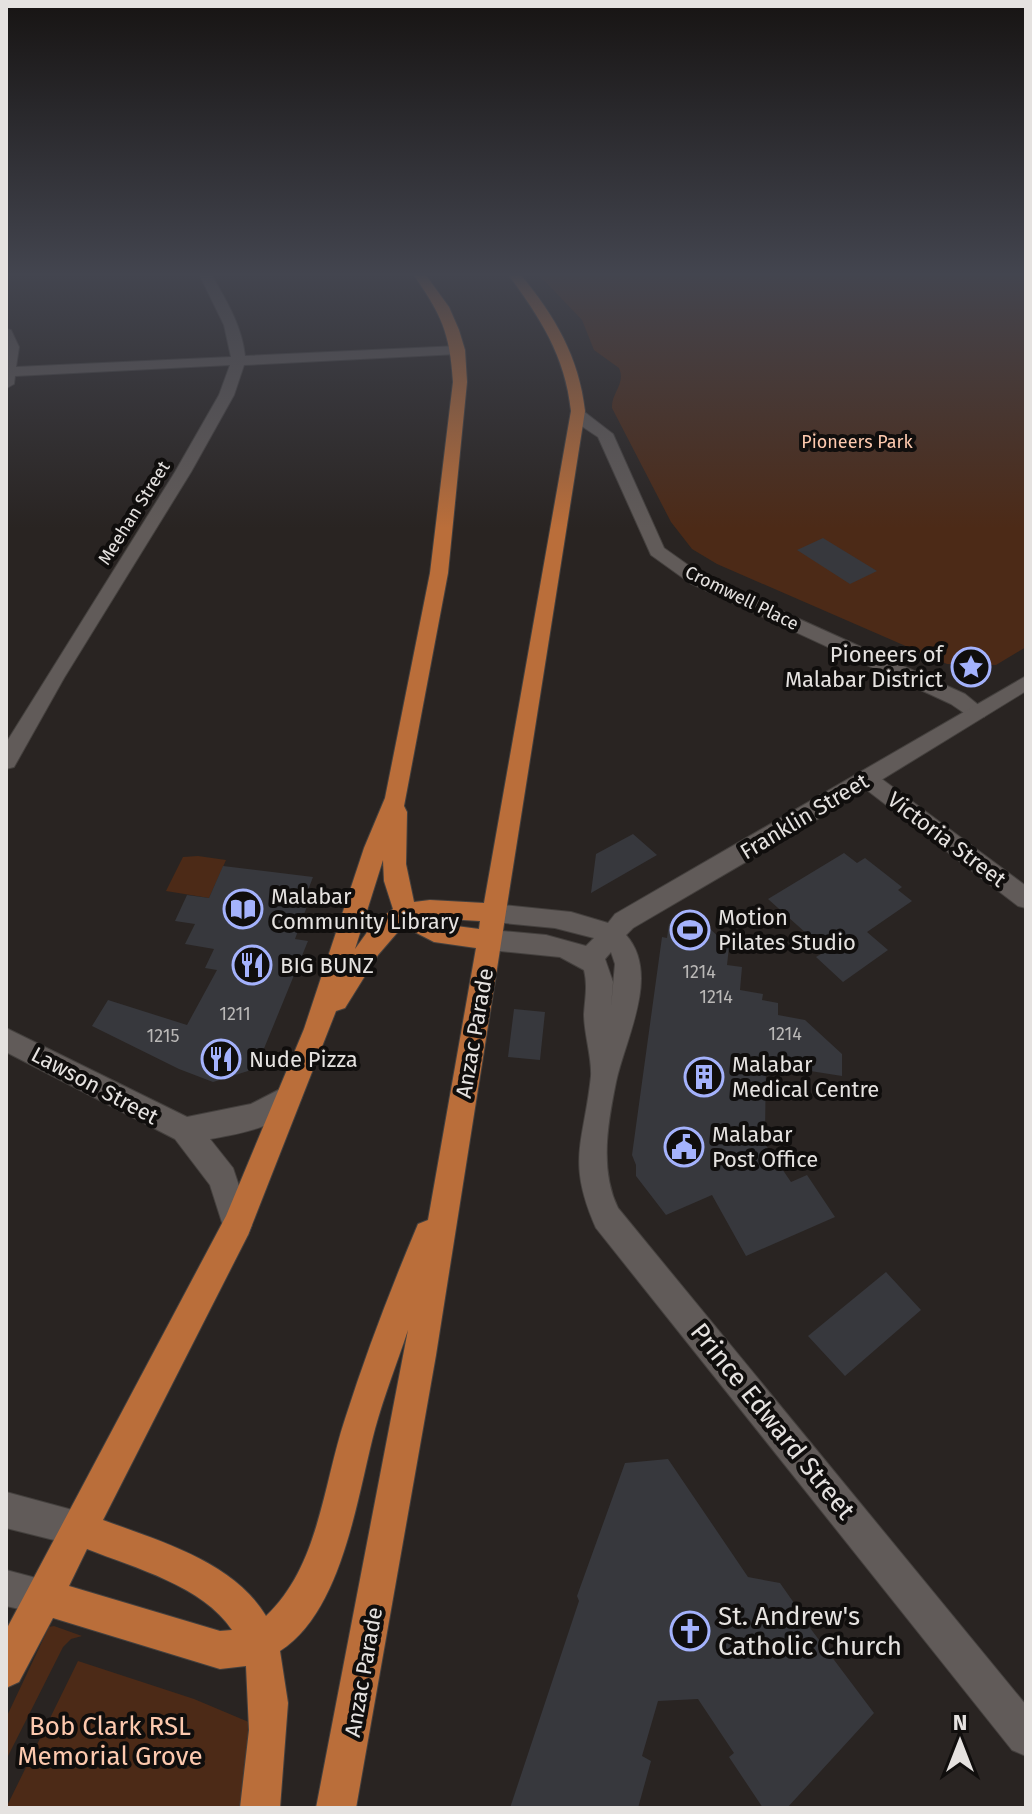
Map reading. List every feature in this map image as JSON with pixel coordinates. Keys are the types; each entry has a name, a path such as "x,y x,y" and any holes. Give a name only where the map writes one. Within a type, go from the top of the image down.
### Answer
{"main road":[{"path":"405,912 395,876 396,798 439,573 458,409 458,359"},
{"name":"Anzac Parade","path":"336,1808 354,1727 449,1183 578,411 577,384 568,359"},
{"path":"6,1669 237,1225 317,1029 375,848 396,798"},
{"path":"317,1029 379,932 405,912 440,908 492,927"},
{"path":"42,1596 220,1650 244,1650 274,1634 310,1587 323,1555 361,1422 449,1183"},
{"path":"78,1528 145,1554 236,1603 250,1625 268,1687 269,1714 260,1808"}],"street":[{"path":"6,388 7,372 268,359"},
{"name":"Meehan Street","path":"6,762 35,706 183,473 235,377 238,360"},
{"name":"Cromwell Place","path":"578,411 585,422 605,434 657,551 696,579 958,699 977,712"},
{"name":"Franklin Street","path":"590,959 624,921 1026,682"},
{"name":"Victoria Street","path":"867,779 1026,899"},
{"path":"492,927 564,922 611,935"},
{"path":"492,927 590,959"},
{"name":"Prince Edward Street","path":"611,935 624,946 629,961 622,1017 603,1080 592,1167 595,1186 607,1218 1026,1736"},
{"name":"Prince Edward Street","path":"590,959 598,971 600,982 597,1015 603,1080"},
{"name":"Lawson Street","path":"6,1039 185,1130 223,1178 237,1225"},
{"name":"Lawson Street","path":"185,1130 254,1115 288,1097"},
{"path":"6,1510 78,1528"},
{"path":"6,1588 42,1596"}],"green space":[{"name":"Pioneers Park","path":"606,359 1026,359 1026,647 996,665 947,664 717,564 692,549 671,522 612,408 621,379 619,368"},
{"path":"183,857 226,860 209,898 166,891"},
{"path":"49,1627 82,1636 71,1639 63,1647 6,1760 6,1718"},
{"name":"Bob Clark RSL Memorial Grove","path":"78,1661 194,1699 251,1723 243,1808 6,1808"}],"building":[{"path":"823,538 877,571 850,584 797,550"},
{"path":"633,834 657,855 591,893 596,854"},
{"path":"844,853 857,863 865,858 902,887 898,890 912,901 867,932 888,950 843,982 816,957 826,951 768,899"},
{"path":"223,866 313,877 305,898 310,898 295,939 308,941 263,1051 248,1071 213,1082 179,1069 92,1026 108,1000 187,1025 217,970 205,968 214,949 185,944 195,924 175,921 187,895 209,898"},
{"path":"678,919 703,922 729,947 727,965 742,967 740,990 763,994 762,1000 778,1003 778,1015 805,1020 842,1054 842,1076 766,1064 765,1132 759,1135 791,1182 807,1175 835,1217 746,1256 712,1195 666,1215 636,1176 632,1155 662,937 667,938 669,924"},
{"path":"514,1009 545,1012 540,1060 508,1057"},
{"path":"886,1272 921,1310 845,1376 808,1336"},
{"name":"St. Andrew's Catholic Church","path":"668,1459 748,1577 780,1583 792,1604 874,1713 787,1808 763,1808 729,1757 734,1753 698,1699 658,1701 642,1756 651,1761 638,1808 510,1808 579,1601 577,1596 625,1463"}],"place":[{"name":"Pioneers of Malabar District","path":"971,667"},
{"name":"Malabar Community Library","path":"243,909"},
{"name":"Motion Pilates Studio","path":"690,930"},
{"name":"BIG BUNZ","path":"252,965"},
{"name":"Nude Pizza","path":"221,1059"},
{"name":"Malabar Medical Centre","path":"704,1077"},
{"name":"Malabar Post Office","path":"684,1147"},
{"name":"St. Andrew's Catholic Church","path":"690,1631"}]}
